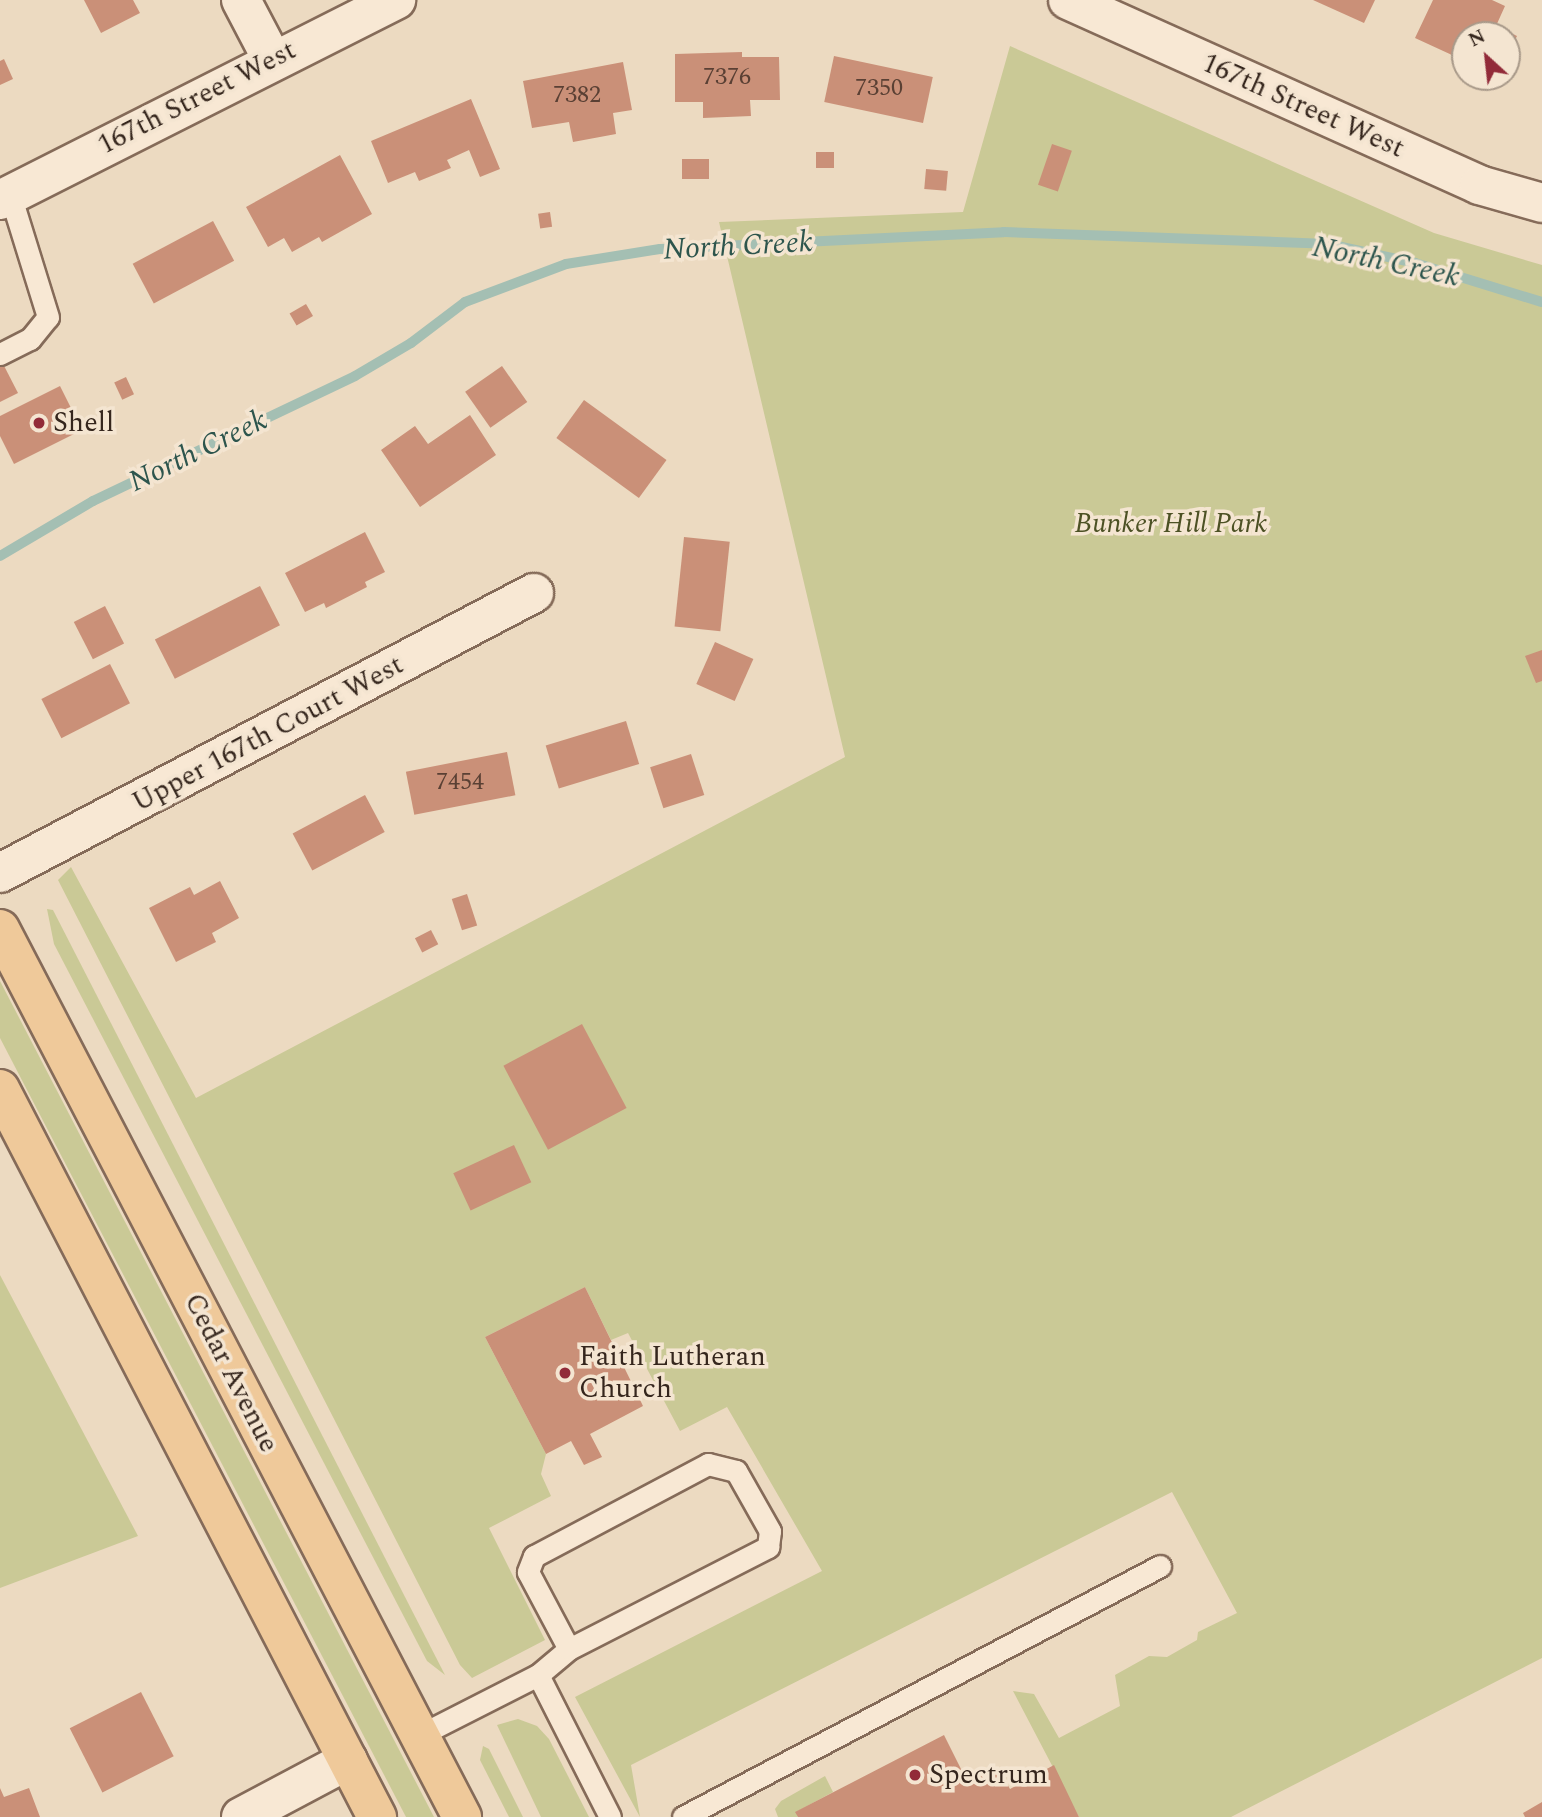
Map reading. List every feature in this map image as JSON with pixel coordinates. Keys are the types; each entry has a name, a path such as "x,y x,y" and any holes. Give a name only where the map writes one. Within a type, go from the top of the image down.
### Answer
{"main road":[{"name":"Cedar Avenue","path":"0,929 462,1817"},
{"path":"0,1089 377,1817"}],"street":[{"path":"241,0 272,60"},
{"name":"167th Street West","path":"5,197 272,60 396,0"},
{"name":"167th Street West","path":"1068,0 1479,185 1542,203"},
{"name":"Upper 167th Court West","path":"0,873 534,593"},
{"path":"241,1817 348,1760"}],"lane":[{"path":"0,354 30,339 48,317 5,197"},
{"path":"420,1735 538,1675 569,1649 768,1547 770,1531 736,1471 708,1464 534,1556 528,1572 569,1649"},
{"path":"683,1817 1160,1566"},
{"path":"538,1675 611,1817"}],"green space":[{"name":"Bunker Hill Park","path":"1010,46 1434,233 1542,265 1542,1658 1231,1817 1079,1817 1013,1691 1034,1694 1059,1738 1120,1706 1115,1675 1149,1656 1167,1657 1197,1640 1198,1632 1237,1613 1172,1492 631,1765 640,1817 575,1697 822,1571 727,1407 680,1431 628,1333 611,1340 585,1287 485,1337 546,1454 541,1474 551,1496 489,1528 545,1640 472,1678 460,1665 58,880 71,867 196,1098 845,757 719,222 963,212"},
{"path":"47,909 53,910 445,1675 427,1661 54,944"},
{"path":"0,981 434,1817 406,1817 0,1038"},
{"path":"0,1275 138,1536 0,1588"},
{"path":"518,1719 537,1726 549,1739 589,1817 541,1817 497,1725"},
{"path":"483,1746 489,1749 523,1817 509,1817 480,1760"},
{"path":"825,1776 833,1792 796,1812 798,1817 778,1817 775,1809 781,1801"}],"building":[{"path":"84,0 133,0 140,13 101,33"},
{"path":"1313,0 1375,0 1364,23"},
{"path":"1433,0 1492,0 1505,6 1498,21 1451,21 1451,55 1415,38"},
{"path":"742,52 742,57 779,57 780,100 750,100 751,116 703,118 703,102 675,102 675,54"},
{"path":"834,56 933,77 923,123 824,102"},
{"path":"4,59 13,79 0,85 0,61"},
{"path":"623,62 632,110 613,113 616,134 573,142 569,122 532,128 523,81"},
{"path":"471,99 500,169 480,177 469,150 447,160 451,168 419,181 415,172 388,183 371,141"},
{"path":"1052,144 1072,151 1058,191 1038,185"},
{"path":"816,152 834,152 834,168 816,168"},
{"path":"340,155 372,214 322,242 319,237 292,252 284,238 268,247 246,207"},
{"path":"682,159 709,159 709,179 682,179"},
{"path":"926,169 948,171 946,191 924,189"},
{"path":"550,212 552,227 540,229 538,214"},
{"path":"213,221 234,261 154,303 133,264"},
{"path":"306,304 313,316 297,326 290,314"},
{"name":"Shell","path":"0,358 18,393 0,402"},
{"path":"502,366 527,402 490,428 465,392"},
{"path":"126,377 134,394 122,400 114,382"},
{"name":"Shell","path":"60,386 82,430 14,464 0,436 0,416"},
{"path":"584,400 667,460 639,498 556,438"},
{"path":"470,415 496,455 420,507 381,450 415,426 428,444"},
{"path":"365,532 385,572 365,582 367,587 326,608 324,603 305,612 285,573"},
{"path":"684,537 730,542 720,631 675,627"},
{"path":"260,586 280,625 175,679 155,640"},
{"path":"105,606 124,643 93,659 74,622"},
{"path":"715,642 753,659 735,701 696,684"},
{"path":"1542,650 1542,681 1536,683 1525,656"},
{"path":"110,664 130,703 61,738 41,699"},
{"path":"626,721 639,764 559,789 546,746"},
{"path":"507,752 515,795 414,815 406,772"},
{"path":"691,754 704,795 663,808 650,767"},
{"path":"365,795 385,832 312,871 293,833"},
{"path":"220,881 239,918 212,933 216,942 176,962 149,908 190,887 194,895"},
{"path":"467,894 477,925 462,930 452,899"},
{"path":"431,930 438,944 422,952 415,938"},
{"path":"582,1024 627,1108 548,1150 503,1066"},
{"path":"514,1145 531,1182 471,1210 453,1173"},
{"name":"Faith Lutheran Church","path":"585,1287 643,1406 590,1434 602,1457 584,1465 571,1441 546,1454 485,1337"},
{"path":"141,1692 174,1756 102,1792 70,1728"},
{"name":"Spectrum","path":"944,1735 968,1783 998,1768 1010,1789 1054,1765 1079,1817 798,1817 795,1812"},
{"path":"0,1788 4,1797 29,1788 40,1817 0,1817"},
{"path":"1542,1802 1542,1817 1525,1817 1523,1813"}],"waterway":[{"name":"North Creek","path":"0,556 93,501 355,376 411,343 465,302 566,264 660,249 1004,232 1328,244 1415,263 1542,302"}],"place":[{"name":"Shell","path":"39,423"},
{"name":"Faith Lutheran Church","path":"565,1373"},
{"name":"Spectrum","path":"915,1775"}]}
